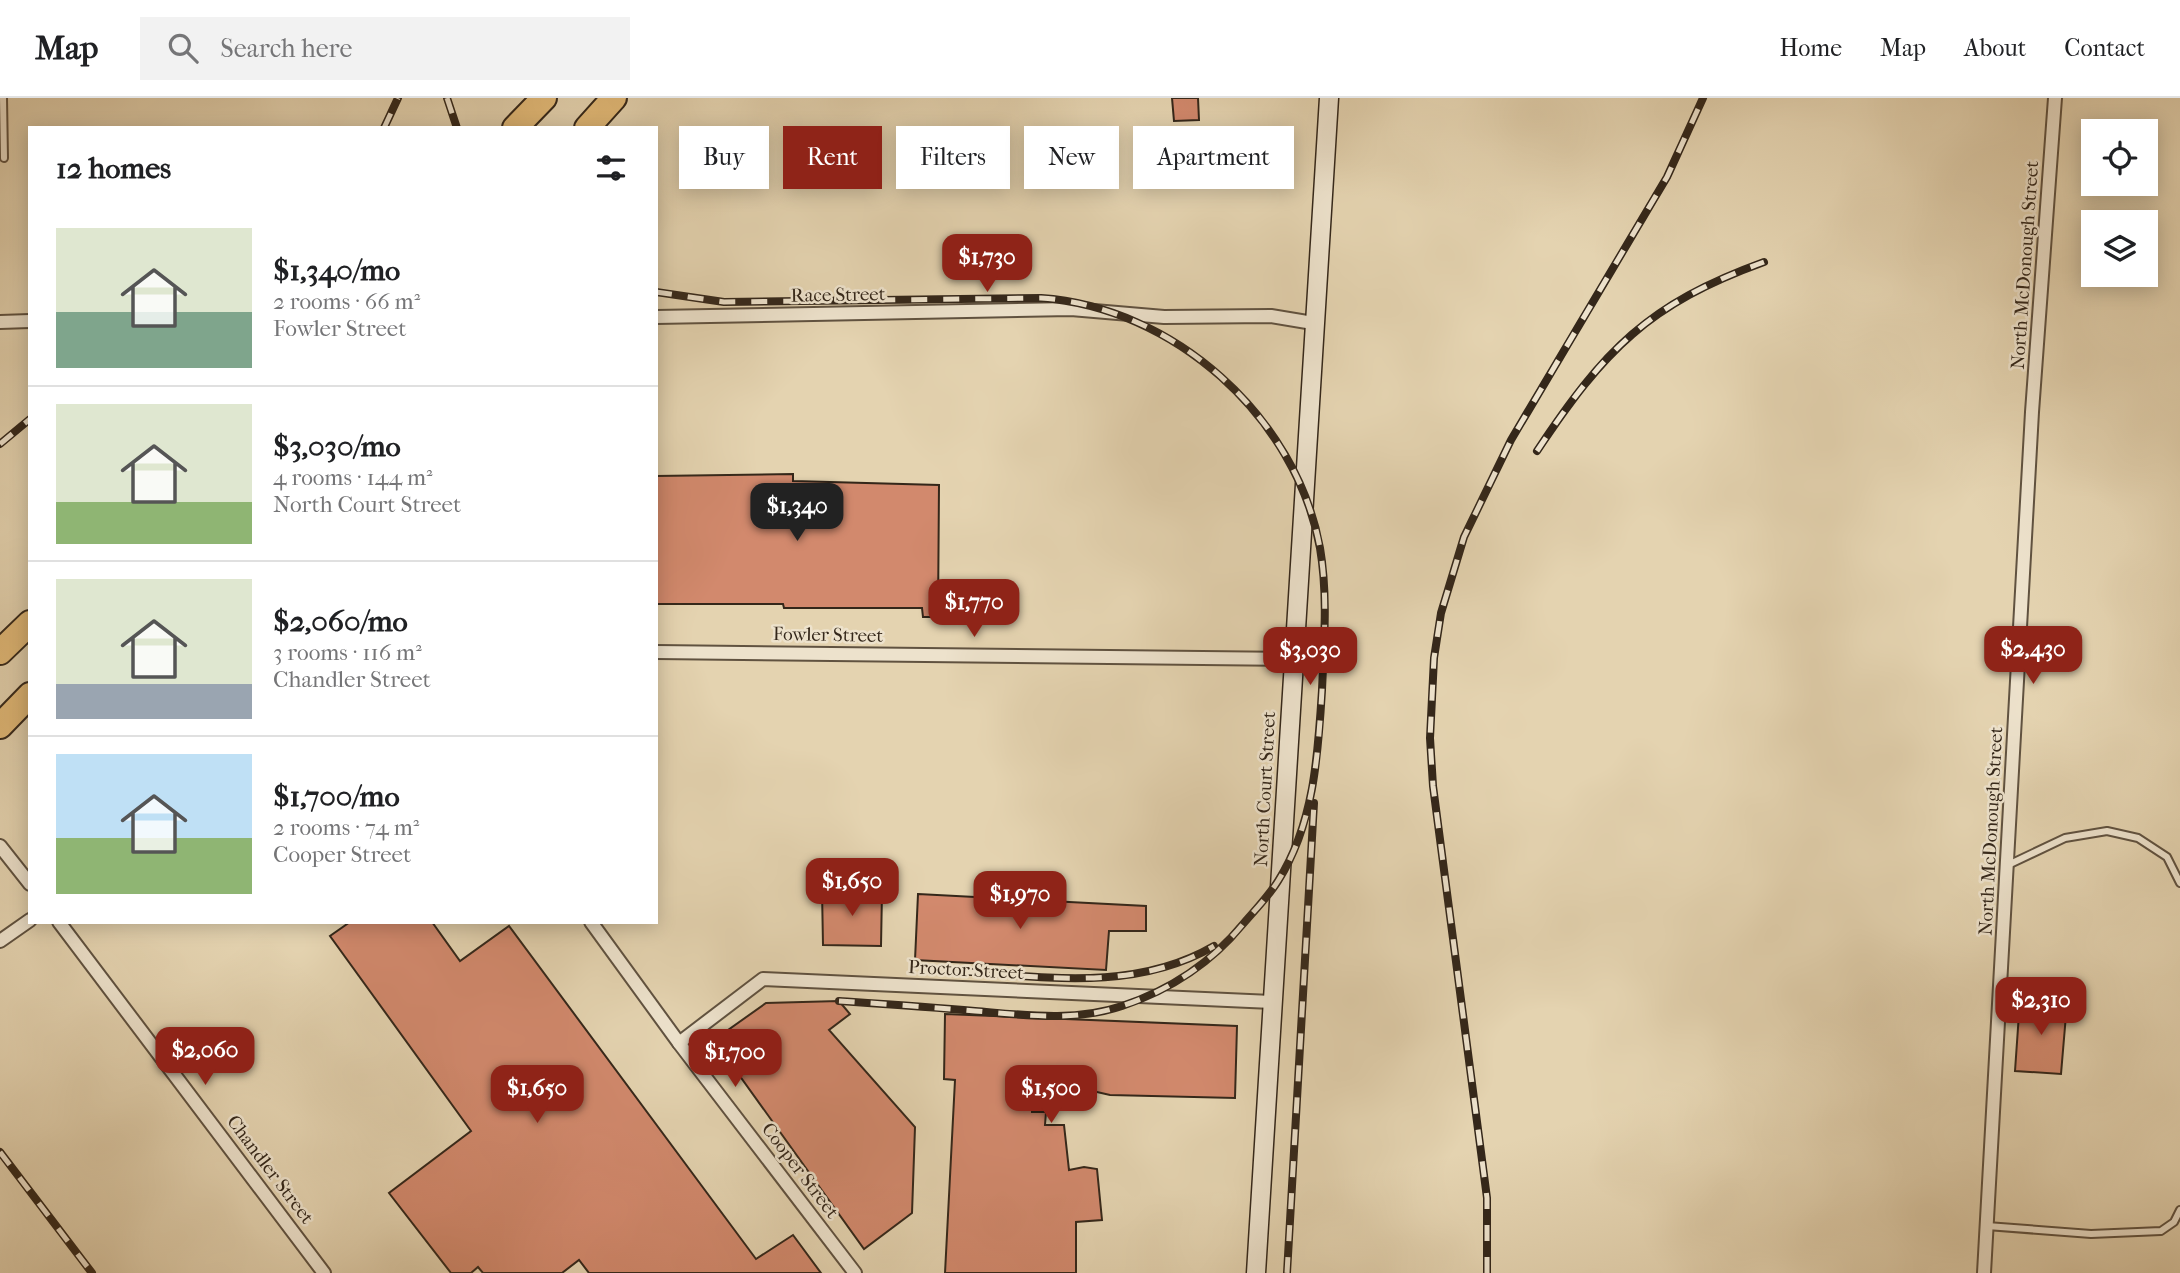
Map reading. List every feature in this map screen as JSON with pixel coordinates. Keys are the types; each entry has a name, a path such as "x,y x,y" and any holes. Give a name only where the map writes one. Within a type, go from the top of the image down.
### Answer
{"highway":[{"path":"517,126 544,98"},
{"path":"589,125 614,98"},
{"path":"0,652 28,625"},
{"path":"0,726 28,697"}],"main road":[{"name":"North Court Street","path":"1256,1273 1292,659 1329,98"}],"street":[{"name":"North McDonough Street","path":"1984,1273 2032,412 2055,98"},
{"name":"Race Street","path":"658,317 1095,309 1164,317 1271,316 1313,323"},
{"path":"0,322 28,321"},
{"name":"Fowler Street","path":"658,652 1292,659"},
{"path":"0,846 28,881"},
{"path":"0,941 28,921"},
{"name":"Chandler Street","path":"61,924 324,1273"},
{"name":"Cooper Street","path":"592,924 679,1043 855,1273"},
{"name":"Proctor Street","path":"679,1043 763,979 1272,1002"}],"lane":[{"path":"3,98 4,158"},
{"path":"2008,865 2064,838 2107,831 2138,838 2166,857 2180,883"},
{"path":"1987,1227 2091,1234 2161,1231 2174,1222 2180,1210"}],"building":[{"path":"1172,98 1198,98 1199,120 1174,121"},
{"path":"793,474 793,481 939,485 938,617 923,617 922,608 658,604 658,476"},
{"path":"822,890 882,892 881,946 823,945"},
{"path":"918,894 1146,906 1146,931 1109,931 1106,970 915,960"},
{"path":"347,924 433,924 460,961 509,926 756,1259 793,1235 821,1273 589,1273 579,1260 562,1273 483,1273 478,1267 471,1273 451,1273 389,1193 471,1131 330,936"},
{"path":"2020,999 2067,1003 2061,1074 2015,1071"},
{"path":"839,1001 850,1014 829,1030 915,1127 912,1213 864,1249 714,1040 766,1003"},
{"path":"945,1014 1237,1026 1235,1098 1110,1095 1062,1084 1032,1084 1032,1112 1046,1112 1045,1125 1064,1125 1069,1170 1084,1167 1097,1169 1102,1220 1076,1222 1076,1273 945,1273 955,1080 944,1079"}],"railway":[{"path":"385,126 398,98"},
{"path":"447,98 456,126"},
{"path":"1487,1273 1487,1198 1433,786 1430,738 1434,658 1441,613 1464,537 1511,440 1667,177 1703,98"},
{"path":"1537,451 1584,385 1632,334 1689,295 1764,262"},
{"path":"658,292 724,302 1041,298 1090,306 1137,322 1181,346 1221,377 1256,413 1285,455 1307,500 1320,548 1325,601 1322,690 1316,764 1307,813 1300,836 1278,881 1231,938 1188,974 1157,992 1122,1006 1086,1014 1031,1015 839,1001"},
{"path":"0,444 28,421"},
{"path":"1287,1273 1314,803"},
{"path":"958,971 1056,978 1121,976 1184,961 1214,946"},
{"path":"0,1152 92,1273"}]}
